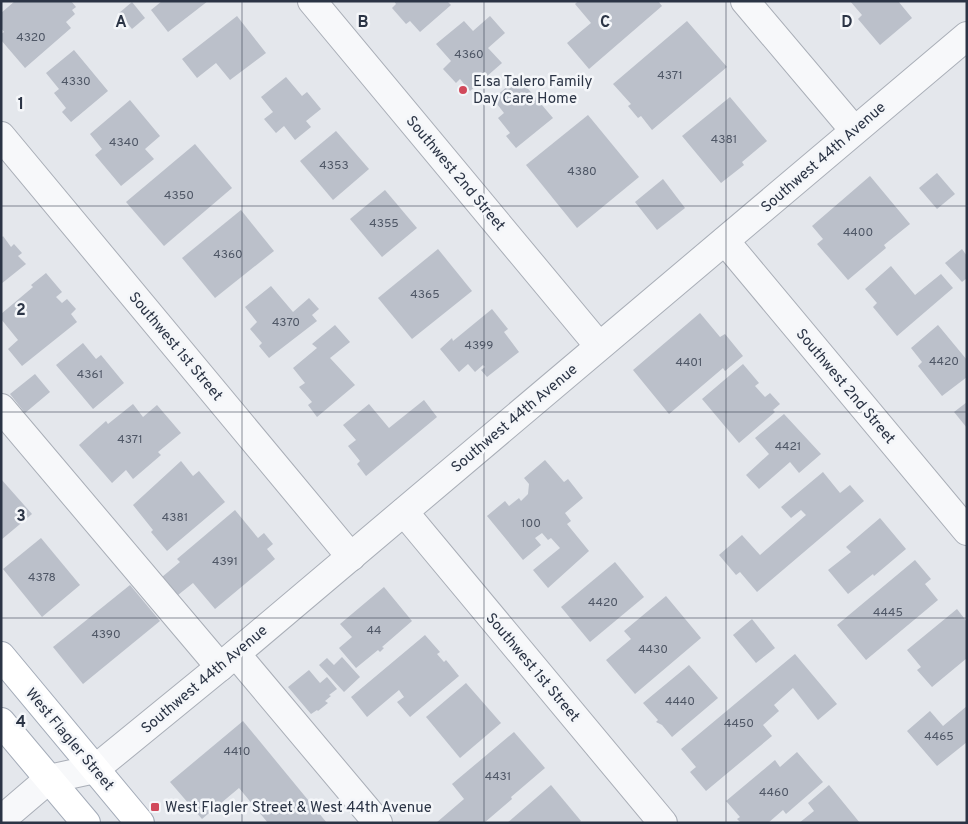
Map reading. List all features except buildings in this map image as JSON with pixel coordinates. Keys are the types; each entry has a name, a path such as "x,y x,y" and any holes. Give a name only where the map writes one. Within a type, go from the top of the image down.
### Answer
{"main road":[{"name":"West Flagler Street","path":"1,656 140,823"},
{"path":"1,722 86,823"}],"street":[{"name":"Southwest 2nd Street","path":"312,1 599,346"},
{"path":"746,1 854,130"},
{"name":"Southwest 44th Avenue","path":"49,779 95,769 351,557 967,36"},
{"name":"Southwest 1st Street","path":"1,136 351,557"},
{"name":"Southwest 2nd Street","path":"725,241 967,531"},
{"path":"1,408 378,823"},
{"name":"Southwest 1st Street","path":"404,512 663,823"},
{"path":"1,820 49,779"}],"place":[{"name":"Elsa Talero Family Day Care Home","path":"463,90"},
{"name":"West Flagler Street & West 44th Avenue","path":"155,807"}]}
